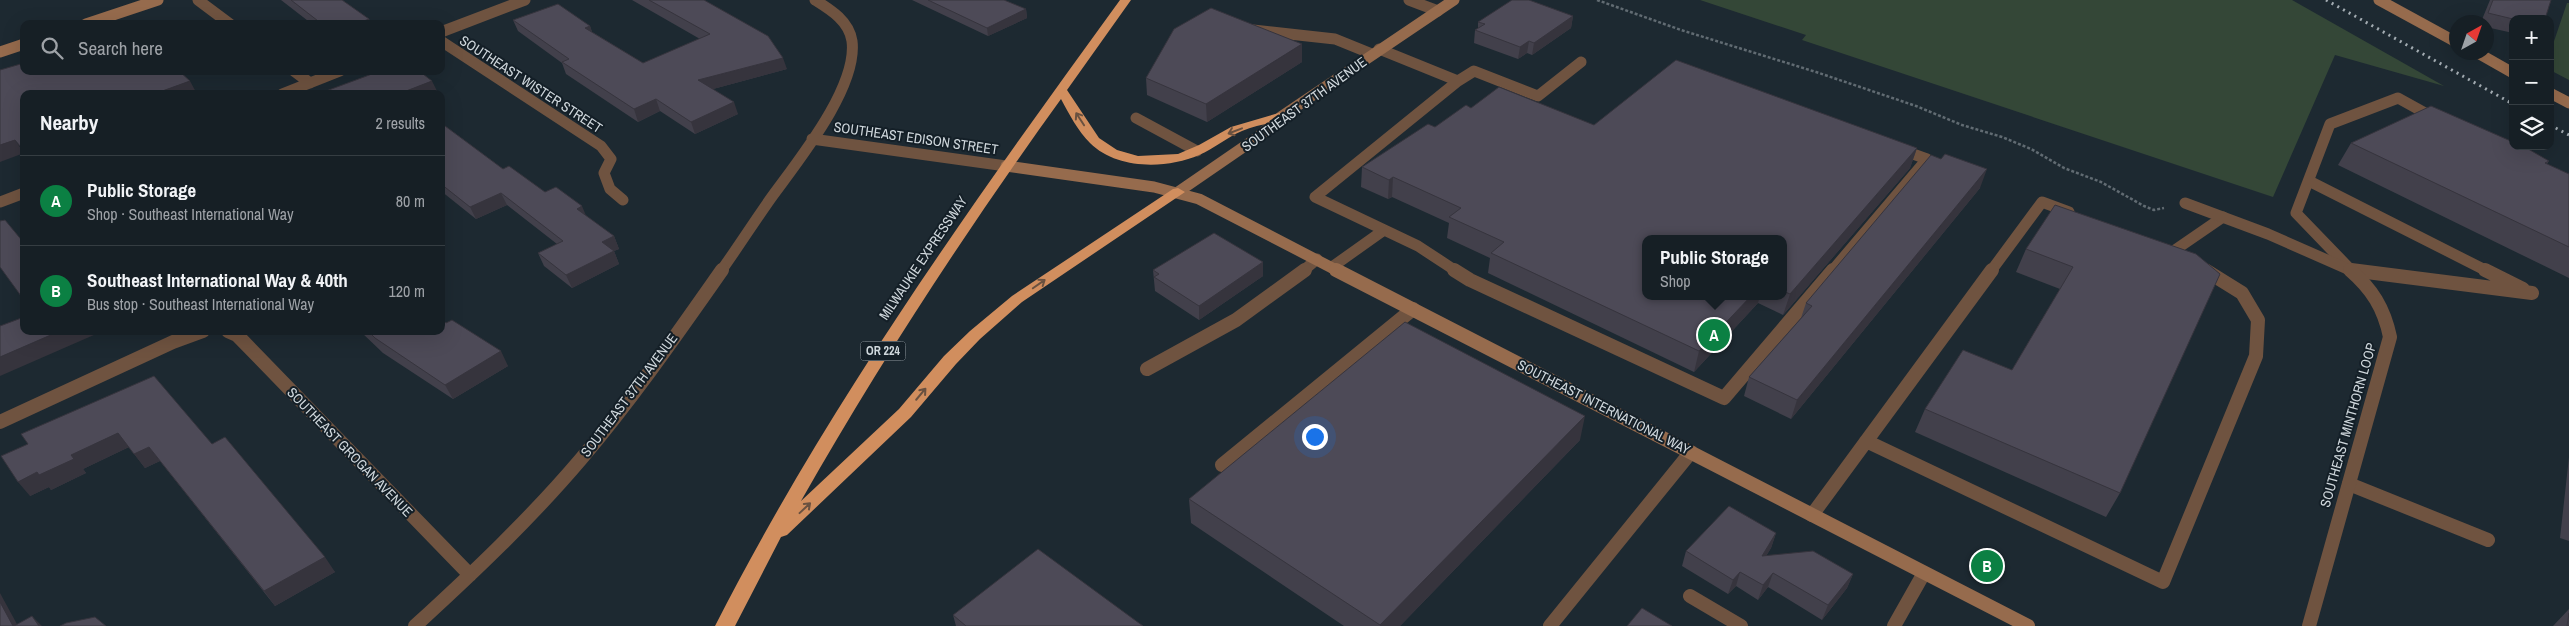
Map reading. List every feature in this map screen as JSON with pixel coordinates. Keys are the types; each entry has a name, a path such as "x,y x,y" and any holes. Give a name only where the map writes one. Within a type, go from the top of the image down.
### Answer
{"highway":[{"name":"MILWAUKIE EXPRESSWAY","path":"725,626 770,541 841,416 1006,166 1126,0"},
{"path":"1061,90 1091,136 1113,153 1128,158 1148,161 1175,158 1197,151 1231,131 1282,116"},
{"path":"770,541 905,413 950,360 975,335 1024,294 1178,192"}],"street":[{"path":"98,20 158,0"},
{"path":"198,0 225,20"},
{"path":"445,30 525,0"},
{"name":"SOUTHEAST EDISON STREET","path":"815,0 836,14 845,24 852,41 852,52 843,81 826,118 812,139 1178,192"},
{"path":"1409,0 1438,11"},
{"name":"SOUTHEAST 37TH AVENUE","path":"1178,192 1258,137 1282,116 1454,0"},
{"path":"2378,0 2449,38"},
{"path":"1249,29 1335,39 1458,81"},
{"name":"SOUTHEAST WISTER STREET","path":"445,44 601,146 611,159 604,173 610,189 623,200"},
{"path":"0,52 20,45"},
{"path":"2491,60 2509,70"},
{"path":"1581,62 1538,96 1474,71 1458,81 1315,197 1418,246 1470,280 1724,398 1927,159 1890,146"},
{"path":"299,75 310,83"},
{"path":"292,90 330,75"},
{"path":"2554,95 2569,103"},
{"path":"2309,181 2532,293 2351,270 2296,212 2330,124 2398,98 2450,126"},
{"path":"1136,118 1197,151"},
{"name":"SOUTHEAST 37TH AVENUE","path":"416,626 470,575 559,484 624,404 714,282 812,139"},
{"name":"SOUTHEAST INTERNATIONAL WAY","path":"1178,192 1199,199 1317,259 2028,626"},
{"path":"0,202 20,194"},
{"path":"1812,515 2042,202 2086,218"},
{"name":"SOUTHEAST MINTHORN LOOP","path":"2185,204 2351,270 2371,292 2385,314 2390,337 2309,626"},
{"path":"1866,441 2163,582 2256,356 2258,320 2242,293 2170,248 2223,218"},
{"path":"1332,267 1384,230"},
{"path":"1147,369 1182,352 1256,307 1289,285 1317,259"},
{"path":"1222,465 1413,309"},
{"path":"0,422 193,335"},
{"name":"SOUTHEAST GROGAN AVENUE","path":"237,335 470,575"},
{"path":"1550,626 1690,452"},
{"path":"2349,484 2488,540"},
{"path":"1894,626 1924,573"},
{"path":"1690,596 1742,626"}],"path":[{"path":"1597,0 1681,30 1816,72 1916,106 1962,125 2002,137 2064,168 2101,182 2154,210 2185,204"}],"green space":[{"path":"1700,0 2292,0 2444,86 2335,55 2273,197 1802,40 1806,35"},
{"path":"2567,3 2569,3 2569,80 2554,72 2554,41"}],"building":[{"path":"291,0 342,0 369,19 366,20 317,20"},
{"path":"649,0 704,0 768,36 783,58 698,80 734,102 691,122 656,99 634,109 562,62 569,59 513,20 558,4 590,26 585,28 643,63 710,34"},
{"path":"928,0 1004,0 1026,9 987,28"},
{"path":"1512,0 1529,0 1573,16 1534,43 1529,41 1520,47 1475,30 1485,24 1478,22"},
{"path":"2493,0 2551,0 2546,15 2509,15 2509,18 2488,13"},
{"path":"1211,8 1302,44 1206,104 1146,78 1174,29"},
{"path":"1676,60 1917,148 1790,294 1787,293 1787,235 1642,235 1642,300 1747,300 1699,351 1491,253 1504,242 1449,217 1461,208 1393,177 1389,180 1362,167 1428,124 1435,127 1466,105 1471,108 1499,87 1594,125"},
{"path":"20,64 20,75 183,75 190,81 165,90 20,90 20,146 15,140 0,145 0,70"},
{"path":"369,75 424,75 432,81 409,90 329,90"},
{"path":"2431,106 2509,140 2509,150 2530,150 2549,161 2545,163 2569,174 2569,247 2351,143"},
{"path":"445,126 503,169 509,166 545,192 556,187 582,206 577,209 614,236 602,242 614,251 566,275 538,253 563,241 501,193 470,207 445,187"},
{"path":"1945,154 1987,169 1797,400 1749,377 1812,306 1806,303 1931,155 1941,159"},
{"path":"2055,205 2196,254 2220,274 2120,493 1925,409 1963,350 2012,370 2073,267 2026,249"},
{"path":"5,220 20,238 20,294 0,267 0,221"},
{"path":"1214,233 1263,262 1199,306 1154,277 1159,274 1153,270"},
{"path":"20,318 20,335 51,335 0,357 0,326"},
{"path":"452,320 501,351 445,385 372,335 445,335 445,322"},
{"path":"1405,322 1585,416 1380,625 1189,499"},
{"path":"154,376 212,444 225,437 325,557 264,591 149,447 134,454 118,433 71,455 74,459 39,475 37,472 18,482 1,456 28,444 21,434"},
{"path":"1729,506 1776,533 1762,556 1813,551 1853,574 1828,605 1773,573 1763,585 1740,572 1733,580 1686,551"},
{"path":"1038,549 1143,626 966,626 953,615"},
{"path":"0,602 13,626 0,626"},
{"path":"1642,608 1672,626 1627,626"},
{"path":"32,616 39,626 14,626"},
{"path":"95,617 106,626 60,626 66,623"}],"railway":[{"path":"2326,0 2509,102"},
{"path":"2554,127 2569,135"}],"place":[{"name":"Public Storage","path":"1714,335"},
{"name":"Southeast International Way & 40th","path":"1987,566"}]}
